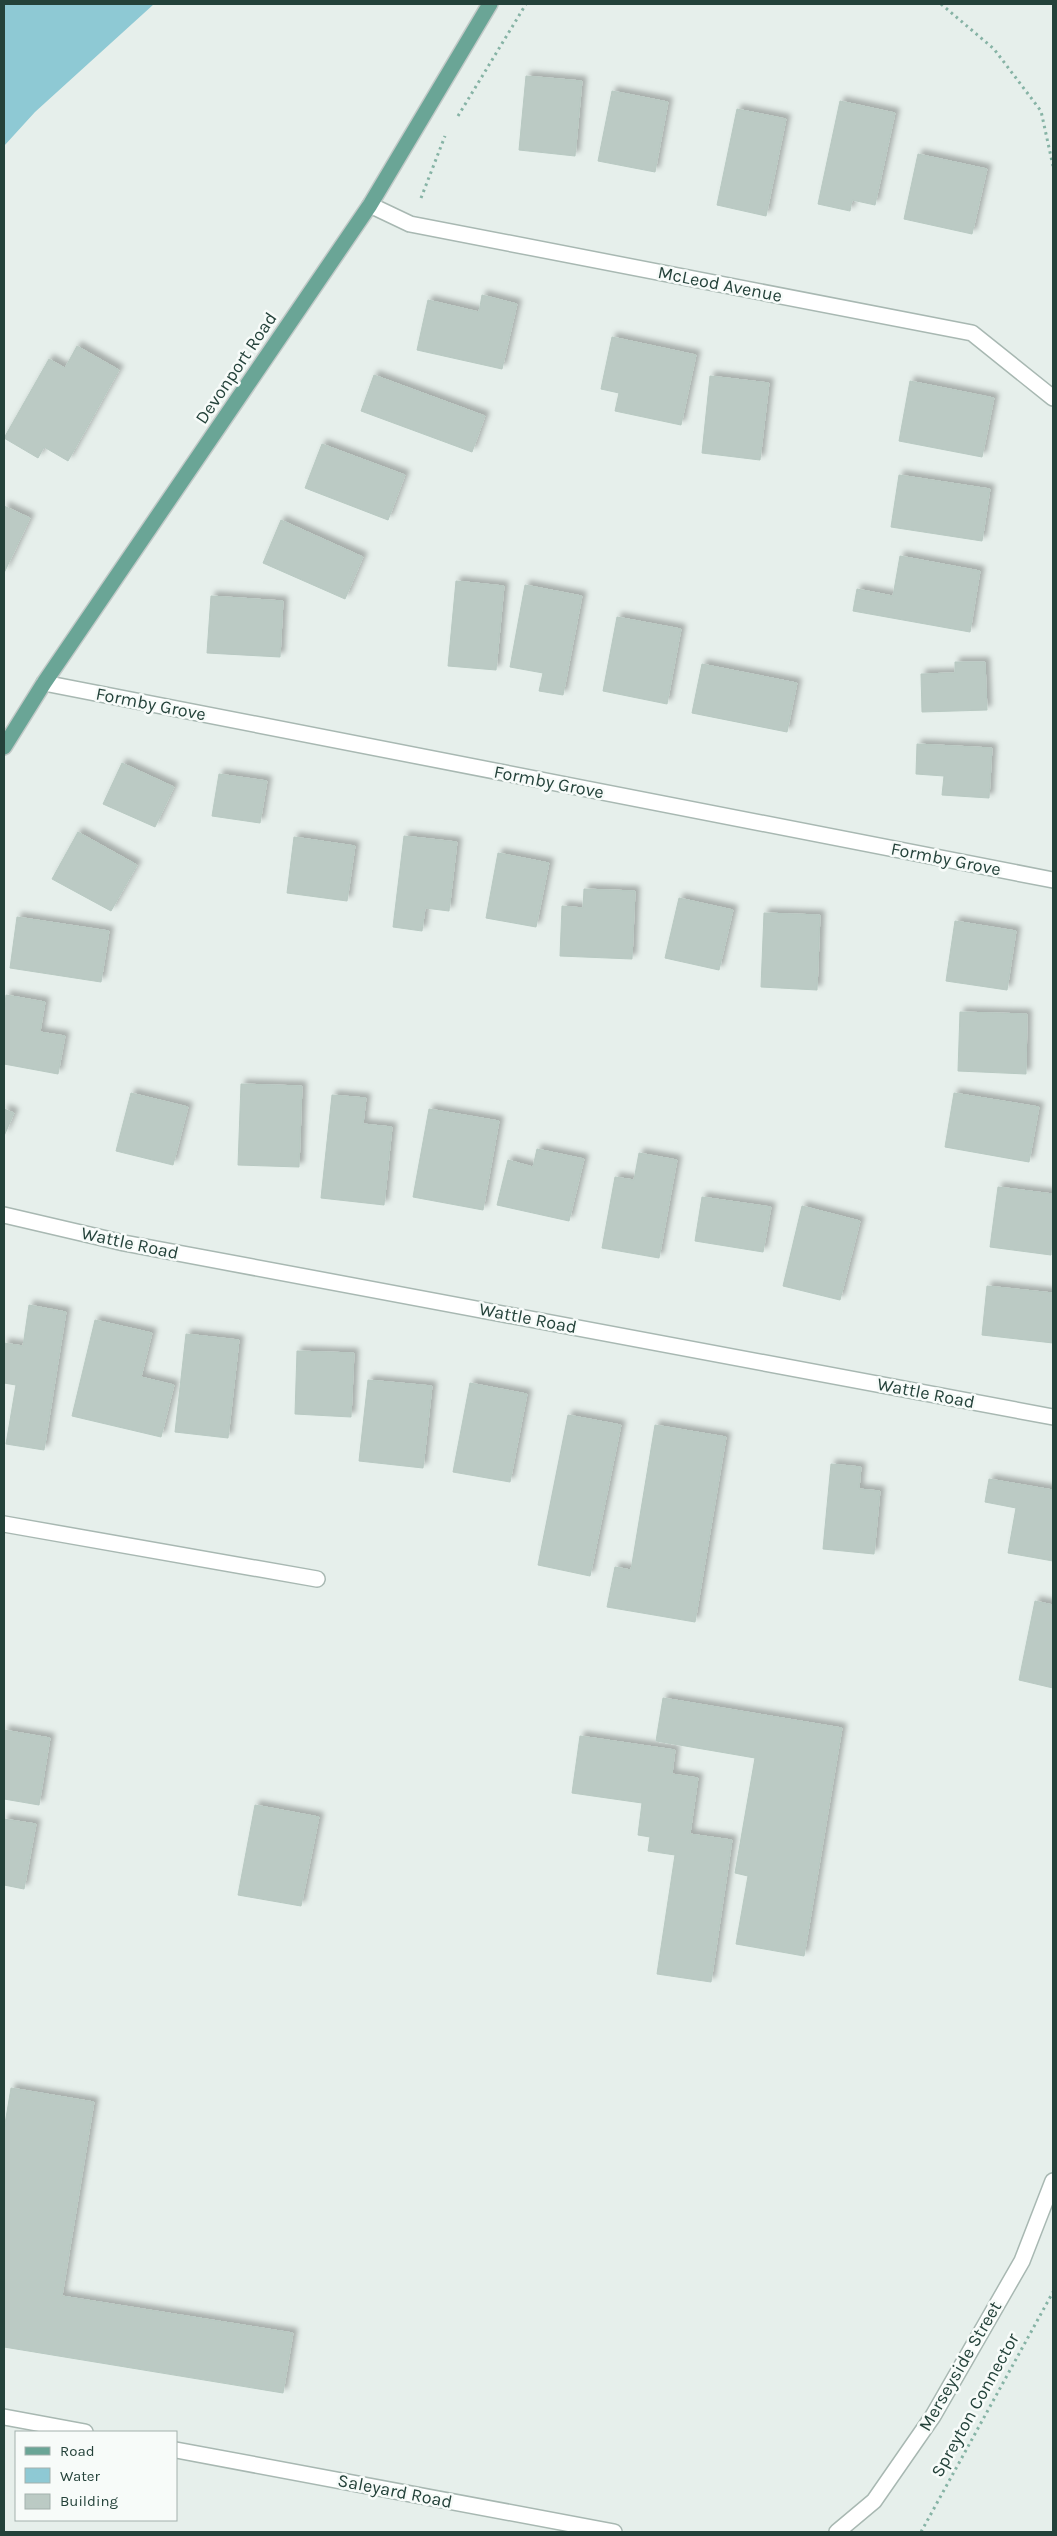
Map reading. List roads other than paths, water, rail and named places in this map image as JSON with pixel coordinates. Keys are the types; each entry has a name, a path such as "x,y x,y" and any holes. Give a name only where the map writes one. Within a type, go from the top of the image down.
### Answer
{"main road":[{"name":"Devonport Road","path":"4,747 44,683 370,204 490,4"}],"street":[{"name":"McLeod Avenue","path":"370,204 410,224 972,333 1053,397"},
{"name":"Formby Grove","path":"44,683 1053,880"},
{"name":"Wattle Road","path":"4,1215 124,1243 1053,1416"},
{"path":"4,1524 317,1580"},
{"name":"Merseyside Street","path":"837,2532 874,2501 933,2416 1022,2261 1053,2181"},
{"path":"4,2417 80,2431"},
{"name":"Saleyard Road","path":"178,2450 614,2532"}],"water":[{"path":"4,4 154,4 35,112 4,146"}]}
